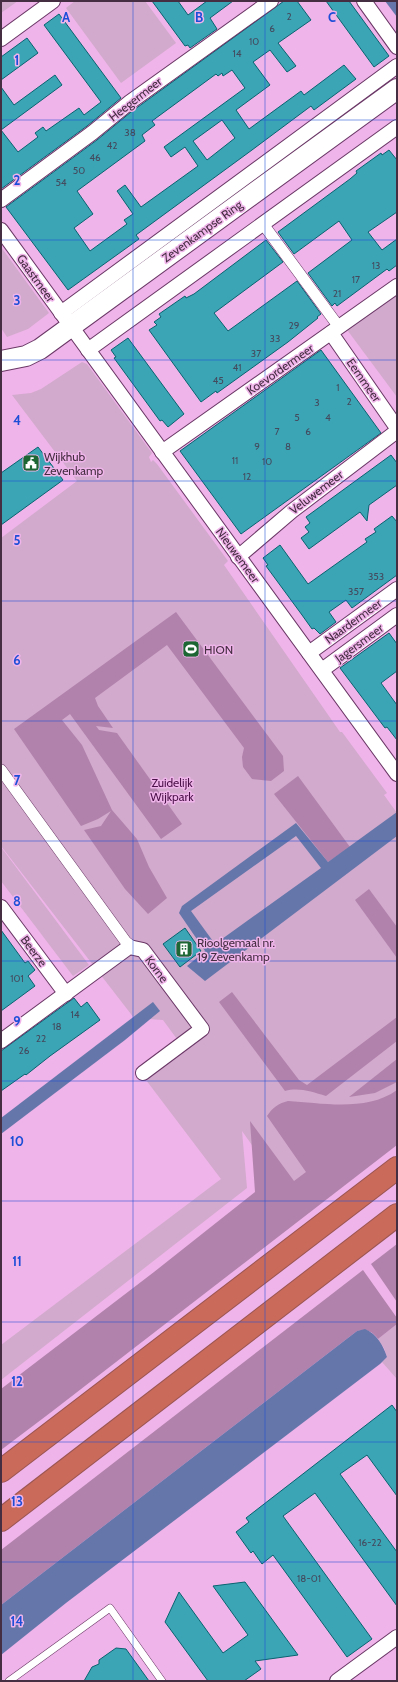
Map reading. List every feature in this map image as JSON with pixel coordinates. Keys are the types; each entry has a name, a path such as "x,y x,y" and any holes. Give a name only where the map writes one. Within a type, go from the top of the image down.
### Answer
{"highway":[{"path":"1,1471 397,1168"},
{"path":"1,1520 397,1216"}],"main road":[{"name":"Zevenkampse Ring","path":"1,374 19,371 37,364 74,332 397,89"},
{"name":"Zevenkampse Ring","path":"1,361 26,356 74,332 397,104"}],"street":[{"path":"1,39 53,1"},
{"name":"Heegermeer","path":"1,200 92,133 183,62 271,1"},
{"path":"364,1 397,47"},
{"name":"Zevenkampse Ring","path":"74,332 397,66"},
{"name":"Zevenkampse Ring","path":"74,332 263,224 397,127"},
{"path":"263,224 335,330"},
{"name":"Gaastmeer","path":"1,230 74,332"},
{"name":"Koevordermeer","path":"162,452 397,286"},
{"name":"Eemmeer","path":"335,330 397,428"},
{"name":"Nieuwemeer","path":"74,332 397,774"},
{"name":"Veluwemeer","path":"238,556 292,511 397,431"},
{"name":"Naardermeer","path":"309,654 397,589"},
{"name":"Jagersmeer","path":"322,670 397,615"},
{"path":"1,770 126,942 134,948"},
{"name":"Beerze","path":"1,907 66,994"},
{"name":"Korne","path":"1,1041 129,947 143,950 202,1028 143,1073"},
{"path":"337,1681 397,1637"}],"lane":[{"path":"9,1681 110,1608 162,1681"}],"green space":[{"path":"1,1 18,1 1,13"},
{"path":"75,1 145,1 176,43 121,83 66,8"},
{"path":"1,247 49,313 28,329 7,337 1,328"},
{"path":"397,289 397,397 345,327"},
{"name":"Zuidelijk Wijkpark","path":"82,362 87,364 152,453 149,457 151,462 153,460 157,464 228,561 224,565 340,732 342,732 387,793 384,795 397,813 397,1125 294,1204 242,1131 247,1188 1,1380 1,1345 221,1179 146,1080 185,1050 163,1020 134,1018 1,846 1,538 77,481 12,395 31,393 41,389"},
{"path":"1,847 89,965 73,976 1,881"},
{"path":"397,1324 397,1379 382,1362 387,1357 384,1348 378,1339"}],"shaded area":[{"path":"176,612 283,756 284,771 271,781 252,779 243,767 242,757 244,748 167,645 95,698 98,706 113,728 96,726 99,730 117,733 182,824 161,839 70,714 62,720 82,745 112,810 137,839 149,867 167,898 148,914 125,889 84,830 101,826 111,811 98,819 81,826 14,729"},
{"path":"298,776 350,847 328,862 274,794"},
{"path":"369,889 397,927 397,958 355,900"},
{"path":"232,992 299,1080 307,1085 397,1017 397,1041 326,1096 300,1090 285,1091 219,1002"},
{"path":"397,1059 397,1082 375,1093 349,1097"},
{"path":"397,1090 397,1145 1,1450 1,1389 154,1272 255,1192 250,1121 294,1181 306,1172 267,1116 273,1108 288,1101 358,1104 385,1097"},
{"path":"397,1244 397,1302 371,1264"},
{"path":"363,1270 397,1318 397,1324 378,1339 369,1331 357,1331 1,1605 1,1550"}],"water":[{"path":"385,1 397,1 397,17"},
{"path":"397,812 397,836 205,981 187,966 205,951 179,913 182,906 296,823 328,862","holes":["296,836 321,868 215,944 191,911"]},
{"path":"153,1002 160,1011 125,1040 1,1134 1,1118"},
{"path":"365,1329 379,1340 384,1348 387,1357 380,1364 66,1603 1,1655 1,1605 357,1331"}],"building":[{"path":"152,1 178,1 188,15 207,1 233,1 210,18 217,29 190,48 188,45 185,46"},
{"path":"284,1 297,1 311,20 278,43 296,66 287,72 270,50 253,62 270,85 236,110 249,129 301,91 304,95 344,65 356,79 314,110 311,106 136,235 139,239 68,290 6,207 97,140 131,112","holes":["232,70 245,88 164,147 171,157 185,147 198,166 141,207 125,185 117,191 133,214 124,220 127,224 90,251 74,228 93,214 77,191 145,141 142,135 155,125 152,121 216,74 218,76 222,73 223,76","222,120 235,138 207,160 193,141"]},
{"path":"326,1 349,1 389,56 374,67"},
{"path":"59,14 121,98 87,126 1,189 1,130 18,152 38,137 35,133 43,127 46,131 79,108 84,115 101,102 44,25"},
{"path":"27,38 38,53 1,80 1,57"},
{"path":"55,75 62,85 1,130 1,87 14,105"},
{"path":"389,150 397,160 397,212 368,232 382,250 397,239 397,265 389,271 387,269 337,306 335,303 332,306 308,273 352,240 339,221 294,254 278,232 350,179 357,173 356,171 381,153 382,155"},
{"path":"266,240 283,262 214,313 228,331 297,281 321,314 288,342 217,393 216,391 201,402 149,330 157,325 154,322 161,317 159,314 185,296 186,298 194,294"},
{"path":"128,338 184,414 168,427 162,420 160,421 114,358 116,357 111,350"},
{"path":"321,350 381,433 241,534 180,451"},
{"path":"38,447 63,480 1,525 1,473"},
{"path":"391,455 397,463 397,485 369,505 367,521 360,512 309,549 301,538 309,532 305,527 310,523 306,517"},
{"path":"392,516 397,522 397,575 352,608 346,600 329,612 336,622 320,634 314,628 312,629 266,566 268,565 263,558 280,545 308,584 367,542 365,539 376,532 374,529"},
{"path":"389,633 397,644 397,671 381,683 397,705 397,740 387,727 385,728 340,668"},
{"name":"Rioolgemaal nr. 19 Zevenkamp","path":"185,928 201,951 180,967 163,944"},
{"path":"1,930 25,963 28,961 35,970 28,976 35,986 1,1011"},
{"path":"74,998 81,1007 87,1002 100,1020 26,1075 25,1074 1,1091 1,1051"},
{"path":"392,1405 397,1412 397,1496 367,1455 340,1474 397,1552 397,1606 315,1493 283,1516 372,1639 347,1657 273,1555 262,1564 253,1551 251,1553 236,1532 249,1522 246,1518"},
{"path":"245,1582 298,1655 255,1661 261,1669 244,1681 208,1681 165,1622 179,1592 223,1653 248,1635 213,1586"},
{"path":"116,1648 126,1649 149,1681 84,1681 92,1667 99,1664 99,1660"}],"place":[{"name":"Wijkhub Zevenkamp","path":"31,463"},
{"name":"HION","path":"191,649"},
{"name":"Rioolgemaal nr. 19 Zevenkamp","path":"184,949"}]}
